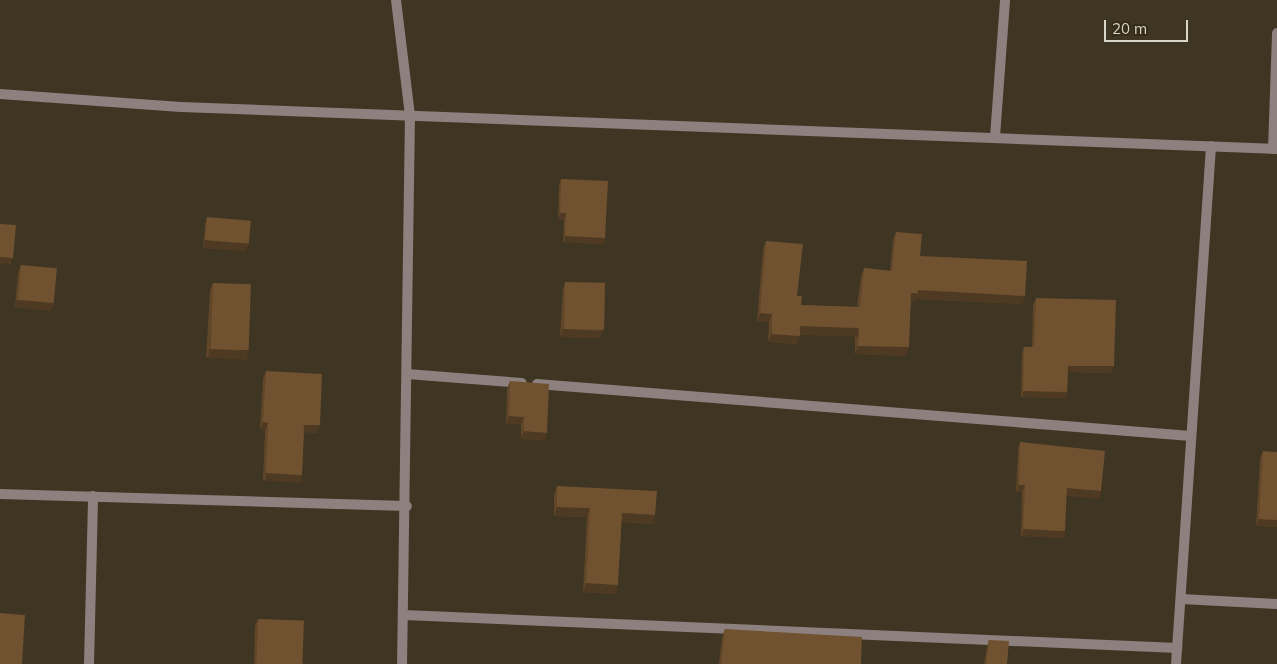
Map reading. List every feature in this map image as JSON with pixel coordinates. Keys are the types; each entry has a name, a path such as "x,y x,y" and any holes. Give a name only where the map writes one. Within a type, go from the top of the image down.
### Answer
{"street":[{"path":"396,0 410,115 407,506 402,664"},
{"path":"995,137 1005,0"},
{"path":"0,94 181,107 1275,149 1277,33"},
{"path":"1176,664 1211,146"},
{"path":"407,374 1191,436"},
{"path":"0,494 407,506"},
{"path":"89,664 92,496"},
{"path":"1180,599 1277,604"},
{"path":"404,615 1177,648"}],"building":[{"path":"561,179 608,181 605,238 565,236 566,213 560,213"},
{"path":"207,217 251,221 249,244 205,240"},
{"path":"0,224 16,225 13,258 0,257"},
{"path":"896,232 922,234 920,256 1027,261 1025,296 918,290 918,293 911,293 909,347 858,346 859,328 800,326 800,336 772,334 772,314 760,313 766,241 803,244 797,296 802,296 801,305 860,307 864,268 892,271"},
{"path":"21,265 57,268 54,303 18,300"},
{"path":"565,282 605,283 604,330 564,329"},
{"path":"213,283 251,284 249,350 211,349"},
{"path":"1036,298 1116,300 1114,366 1068,366 1067,392 1023,391 1024,347 1034,347"},
{"path":"266,371 322,374 320,425 304,425 302,475 266,473 268,423 263,422"},
{"path":"510,381 549,384 547,433 524,431 524,417 509,416"},
{"path":"1020,442 1105,451 1101,491 1067,488 1065,531 1023,529 1025,485 1019,485"},
{"path":"1263,451 1277,452 1277,520 1259,519"},
{"path":"557,486 657,491 655,515 622,513 618,585 586,583 590,508 557,507"},
{"path":"0,613 25,615 22,664 0,664"},
{"path":"258,619 304,621 302,664 256,664"},
{"path":"725,629 862,637 861,664 721,664"},
{"path":"989,640 1009,641 1007,664 986,664"}]}
